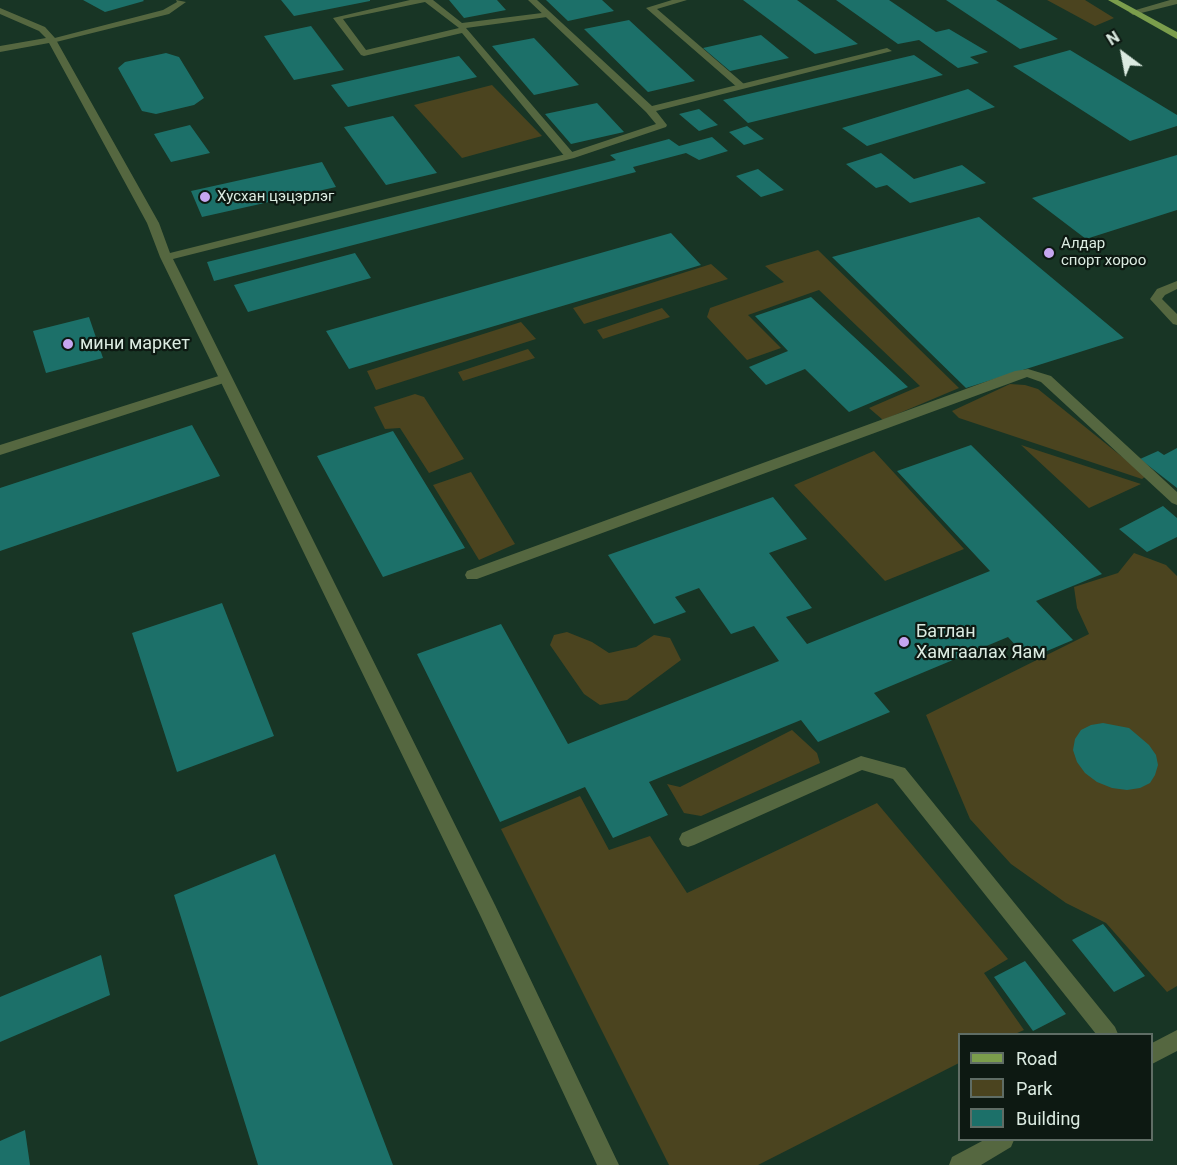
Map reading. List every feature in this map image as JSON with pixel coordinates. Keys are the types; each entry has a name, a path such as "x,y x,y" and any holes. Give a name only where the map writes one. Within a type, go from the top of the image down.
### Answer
{"main road":[{"path":"1112,0 1177,36"}],"street":[{"path":"0,50 52,40 166,12 182,2 180,0"},
{"path":"422,0 337,18 364,52 464,30 570,156"},
{"path":"428,0 460,26 547,14"},
{"path":"166,257 570,156 662,125 650,110 532,0"},
{"path":"683,0 650,8 741,86"},
{"path":"1133,12 1177,2"},
{"path":"0,11 42,29 52,40 153,223 166,257 488,911 608,1165"},
{"path":"650,110 887,51"},
{"path":"1177,285 1161,292 1156,299 1177,321"},
{"path":"472,575 1028,373 1046,379 1177,500"},
{"path":"0,450 225,378"},
{"path":"688,839 861,763 899,773 1106,1033"},
{"path":"1153,1053 1177,1040"},
{"path":"960,1165 1002,1141"}],"green space":[{"path":"1047,0 1085,0 1114,18 1095,26"},
{"path":"492,85 542,136 462,158 414,105"},
{"path":"818,250 959,388 883,420 869,408 920,386 819,290 748,315 781,348 747,360 707,317 710,308 784,282 765,266"},
{"path":"711,264 728,279 584,324 573,308"},
{"path":"662,308 670,317 603,339 597,330"},
{"path":"521,322 536,339 376,390 367,371"},
{"path":"528,349 535,358 463,381 458,372"},
{"path":"1010,384 1038,389 1146,476 1142,479 959,418 952,411"},
{"path":"415,394 424,397 464,459 429,473 400,428 385,429 374,407"},
{"path":"1021,445 1141,484 1089,508"},
{"path":"874,451 964,549 885,581 794,485"},
{"path":"471,472 515,544 479,560 433,485"},
{"path":"1134,553 1166,565 1177,576 1177,986 1167,992 1106,923 1066,903 1011,864 970,819 926,715 1089,634 1077,608 1074,587 1118,573"},
{"path":"567,632 592,642 609,653 636,647 654,635 670,638 681,660 627,700 600,705 584,694 550,645 554,635"},
{"path":"792,730 817,753 820,763 701,816 684,813 667,784 680,787"},
{"path":"580,796 609,850 650,836 687,893 877,803 1008,959 984,973 1024,1030 1017,1033 958,1033 958,1064 758,1165 669,1165 501,829"}],"building":[{"path":"83,0 143,0 144,1 105,12"},
{"path":"281,0 370,0 370,1 294,16"},
{"path":"449,0 497,0 506,10 464,18"},
{"path":"546,0 602,0 614,11 568,21"},
{"path":"743,0 797,0 858,44 815,54"},
{"path":"836,0 889,0 936,32 949,29 988,52 970,57 979,63 958,68 919,40 898,44"},
{"path":"946,0 996,0 1058,39 1020,49"},
{"path":"629,20 695,81 648,92 584,29"},
{"path":"311,26 344,70 294,80 264,36"},
{"path":"761,35 789,58 730,71 703,48"},
{"path":"534,38 579,85 534,95 492,46"},
{"path":"1070,50 1177,115 1177,126 1130,141 1013,66"},
{"path":"166,53 179,57 204,98 194,105 156,114 142,111 118,68 125,62"},
{"path":"914,55 943,75 748,123 723,100"},
{"path":"459,56 477,77 348,107 331,85"},
{"path":"968,89 995,107 867,146 842,128"},
{"path":"597,103 624,132 571,144 545,114"},
{"path":"699,109 718,125 699,131 679,114"},
{"path":"393,116 437,173 386,185 344,127"},
{"path":"190,125 210,153 171,162 154,134"},
{"path":"747,126 764,139 744,145 729,132"},
{"path":"712,137 728,151 699,160 686,153 633,167 636,172 214,281 207,262 616,160 610,155 669,139 679,146"},
{"path":"881,153 914,179 962,165 986,183 910,203 887,185 876,188 846,164"},
{"name":"Алдар спорт хороо","path":"1177,155 1177,210 1086,239 1032,198"},
{"path":"322,162 336,187 202,217 191,191"},
{"path":"758,169 784,190 761,197 736,176"},
{"path":"979,217 1124,338 966,388 832,257"},
{"path":"671,233 701,265 349,369 326,331"},
{"path":"355,253 371,278 248,312 234,285"},
{"path":"811,297 908,387 849,412 805,369 766,385 749,367 788,351 755,316"},
{"name":"мини маркет","path":"89,317 103,358 46,373 33,331"},
{"path":"192,425 220,476 0,551 0,488"},
{"path":"393,431 465,548 383,577 317,456"},
{"name":"Батлан Хамгаалах Яам","path":"971,445 1102,574 1036,601 1073,640 1028,659 1008,637 874,693 890,712 818,742 801,720 649,782 668,815 613,838 585,787 500,822 417,654 501,624 568,744 779,661 754,626 731,634 699,588 675,597 686,612 654,624 608,555 773,497 807,539 769,553 812,608 786,617 807,644 990,571 897,471"},
{"path":"1177,448 1177,488 1140,459 1158,451 1164,455"},
{"path":"1163,506 1177,518 1177,537 1147,552 1119,529"},
{"path":"222,603 274,736 177,772 132,633"},
{"path":"1103,723 1129,728 1149,745 1156,755 1158,765 1150,783 1140,788 1127,790 1112,788 1097,782 1085,773 1077,762 1073,750 1075,739 1081,730"},
{"path":"275,854 393,1165 258,1165 174,895"},
{"path":"1103,924 1145,976 1114,992 1072,940"},
{"path":"101,955 110,995 0,1042 0,997"},
{"path":"1025,961 1066,1014 1033,1031 994,977"},
{"path":"25,1130 30,1165 0,1165 0,1141"}],"place":[{"name":"Хусхан цэцэрлэг","path":"205,197"},
{"name":"Алдар спорт хороо","path":"1049,253"},
{"name":"мини маркет","path":"68,344"},
{"name":"Батлан Хамгаалах Яам","path":"904,642"}]}
